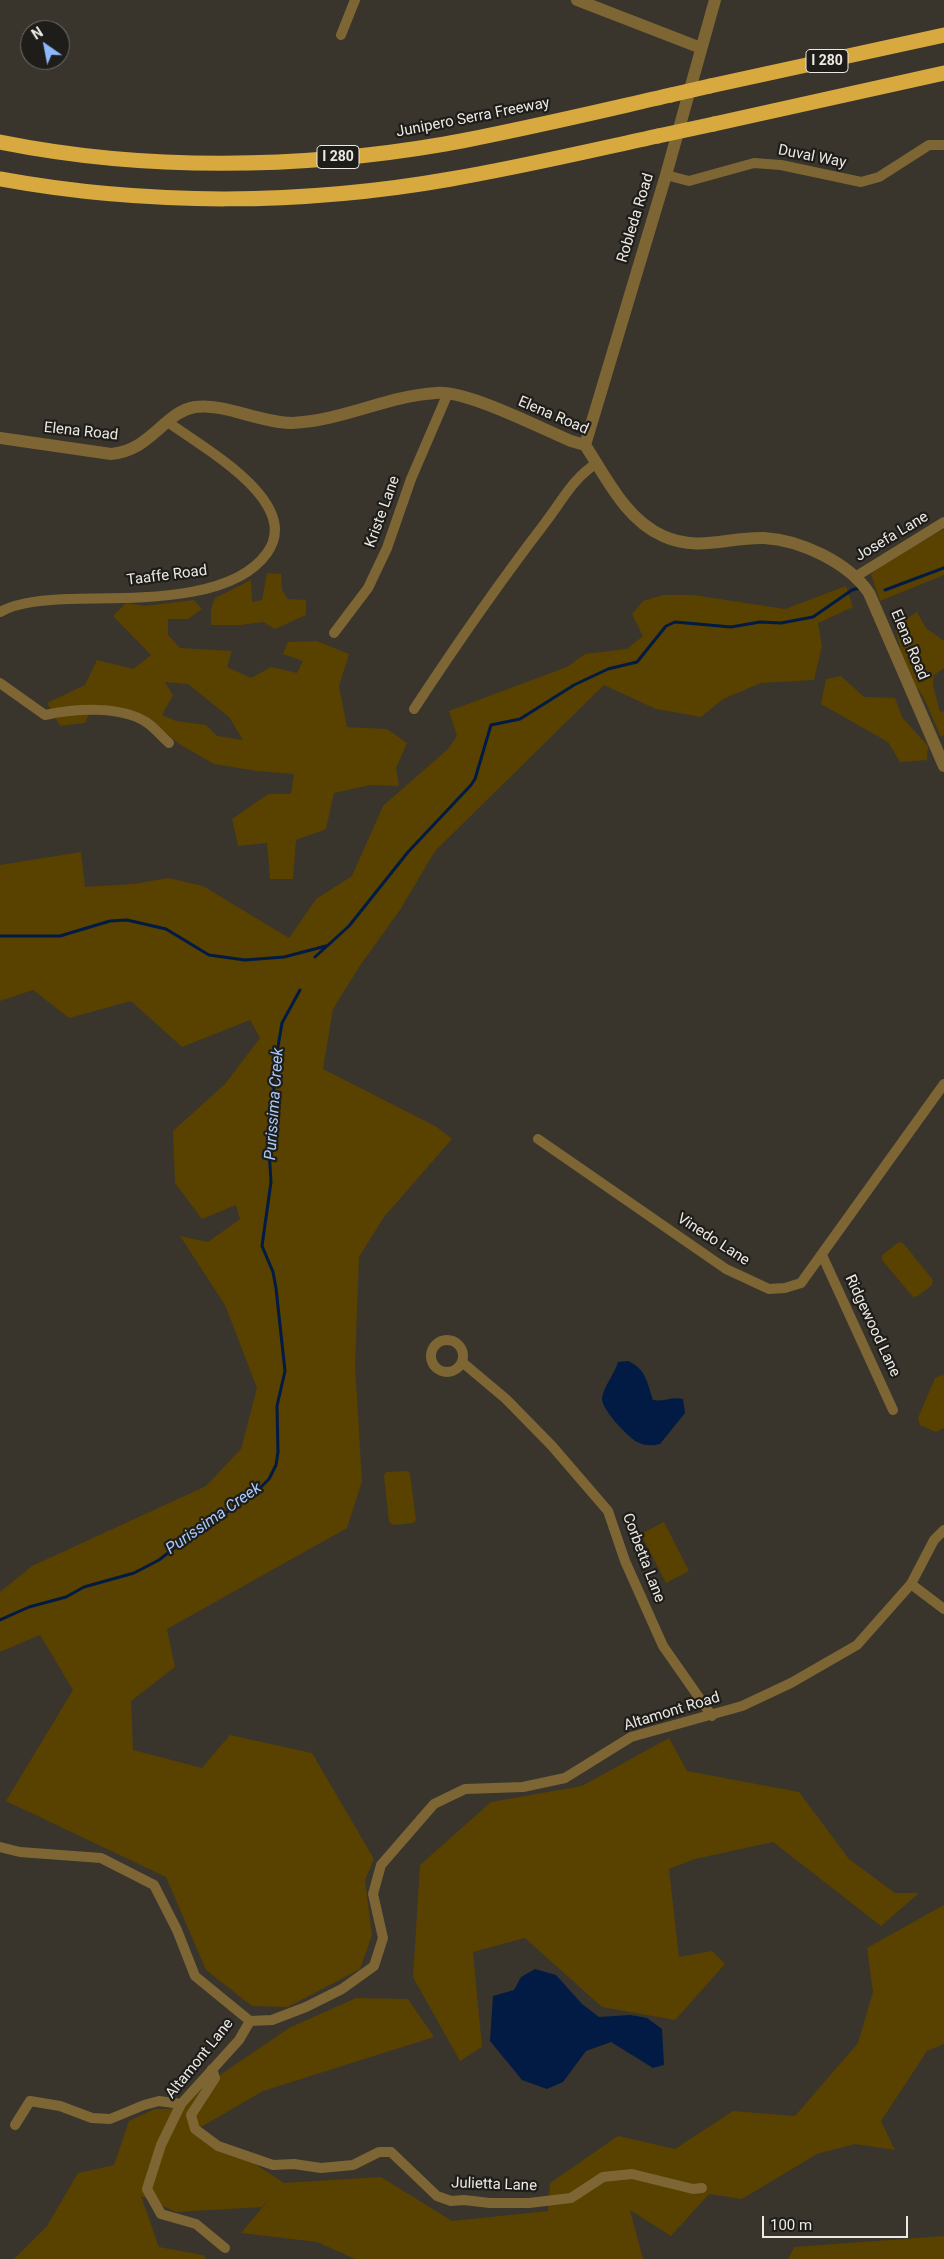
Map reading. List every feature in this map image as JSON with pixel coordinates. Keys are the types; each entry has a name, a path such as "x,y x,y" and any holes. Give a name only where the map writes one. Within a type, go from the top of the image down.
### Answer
{"highway":[{"name":"Junipero Serra Freeway","path":"0,142 79,154 153,160 225,162 298,160 372,154 444,144 944,35"},
{"name":"I 280","path":"0,179 76,190 227,199 375,190 450,179 714,124 944,73"}],"street":[{"path":"342,35 355,0"},
{"path":"578,0 701,48"},
{"name":"Robleda Road","path":"585,445 716,0"},
{"name":"Duval Way","path":"666,175 689,181 754,163 781,164 861,182 879,177 929,145 944,145"},
{"name":"Elena Road","path":"0,438 96,453 125,453 140,446 182,412 196,407 224,410 261,420 299,422 337,417 426,394 448,393 470,399 585,445 632,514 663,536 691,545 763,538 790,542 847,570 868,593 944,766"},
{"name":"Kriste Lane","path":"334,633 368,588 387,548 410,479 448,393"},
{"name":"Taaffe Road","path":"0,612 42,600 148,596 211,587 251,570 262,560 273,542 275,527 273,514 266,501 230,467 168,422"},
{"path":"414,709 502,579 557,508 571,485 584,471 597,463"},
{"name":"Josefa Lane","path":"855,577 944,522"},
{"path":"0,683 46,715 96,709 129,715 146,722 169,743"},
{"name":"Vinedo Lane","path":"538,1139 726,1269 769,1289 786,1288 802,1283 944,1084"},
{"name":"Ridgewood Lane","path":"822,1255 893,1410"},
{"name":"Corbetta Lane","path":"462,1362 506,1399 608,1511 625,1561 662,1646 712,1716"},
{"name":"Altamont Road","path":"250,2021 272,2020 306,2007 342,1989 374,1966 383,1938 373,1894 381,1865 434,1804 465,1789 523,1787 565,1778 631,1737 712,1716 742,1706 791,1684 857,1645 911,1584 934,1540 944,1530"},
{"path":"911,1584 944,1609"},
{"path":"0,1847 20,1852 101,1858 154,1885 177,1930 195,1976 250,2021"},
{"name":"Altamont Lane","path":"225,2248 196,2224 161,2214 147,2189 161,2145 181,2104 239,2040 250,2021"},
{"name":"Julietta Lane","path":"212,2069 215,2078 191,2115 195,2129 218,2146 273,2165 294,2164 321,2168 353,2165 379,2152 391,2152 437,2196 450,2201 529,2203 571,2198 603,2177 632,2174 693,2189 702,2188"},
{"path":"14,2125 30,2101 60,2106 92,2118 110,2119 159,2101 181,2104"}],"shaded area":[{"path":"944,529 944,575 880,601 871,574 890,558"},
{"path":"267,573 281,574 282,590 288,599 306,600 306,615 275,629 263,622 241,625 211,625 211,609 215,598 251,580 252,602 262,600"},
{"path":"846,586 853,607 818,623 822,646 814,680 761,683 723,699 701,717 656,709 604,685 435,851 400,910 361,964 333,1009 323,1069 437,1127 452,1139 384,1217 359,1257 355,1365 362,1481 347,1528 167,1629 175,1667 131,1701 133,1750 202,1768 230,1735 312,1753 374,1859 365,1880 372,1935 360,1969 288,2007 252,2006 206,1970 166,1877 6,1801 73,1690 40,1635 0,1652 0,1592 32,1566 206,1486 241,1449 257,1388 225,1305 180,1236 208,1242 240,1219 236,1205 202,1219 175,1183 173,1131 225,1084 260,1038 250,1020 182,1047 131,1001 69,1018 33,990 0,1001 0,865 81,852 85,887 134,884 168,878 203,886 289,938 316,899 352,876 383,806 448,749 457,736 449,711 567,667 585,654 627,649 643,636 632,614 643,601 663,595 693,595 785,609"},
{"path":"194,600 202,609 188,619 168,619 168,635 180,648 232,651 227,667 251,678 271,667 297,673 303,661 283,654 288,642 317,641 349,654 339,686 347,727 387,729 407,743 396,768 399,786 371,785 334,793 326,829 296,840 293,879 270,879 267,843 238,846 232,819 268,794 291,794 294,774 257,771 214,764 179,744 147,717 93,706 85,723 60,726 47,703 85,685 97,660 133,669 151,655 113,616 126,603 145,606","holes":["165,682 188,684 229,717 243,740 217,736 206,725 176,721 162,715 173,695"]},
{"path":"917,612 926,628 944,641 944,668 934,675 933,685 940,712 944,711 944,735 941,737 923,696 906,673 895,626"},
{"path":"841,676 864,697 895,698 902,717 928,746 927,760 900,762 888,742 821,704 826,679"},
{"path":"899,1242 903,1243 933,1280 932,1285 918,1296 913,1297 882,1260 882,1255"},
{"path":"944,1376 944,1428 936,1432 920,1425 918,1418 935,1378"},
{"path":"406,1471 410,1473 416,1520 413,1523 393,1525 389,1522 384,1476 386,1472"},
{"path":"664,1522 689,1571 666,1583 641,1534"},
{"path":"669,1738 687,1771 799,1792 849,1859 895,1893 919,1893 881,1926 773,1842 695,1859 669,1869 679,1957 712,1951 725,1964 675,2020 602,2007 525,1938 473,1952 482,2047 460,2061 413,1977 420,1865 491,1802 582,1786"},
{"path":"944,1905 944,2044 927,2051 881,2121 895,2150 855,2144 817,2154 742,2199 709,2194 671,2236 630,2210 643,2259 355,2259 317,2242 241,2233 272,2196 262,2207 176,2212 141,2196 159,2247 203,2255 206,2259 14,2259 47,2226 78,2173 114,2165 129,2121 155,2109 170,2109 289,2028 356,1998 408,1999 434,2037 263,2091 194,2131 252,2162 284,2183 381,2177 452,2221 548,2211 550,2183 618,2136 675,2149 733,2111 795,2116 858,2043 873,1992 867,1948"},
{"path":"944,2236 944,2259 788,2259 794,2247"}],"water":[{"path":"628,1361 642,1372 653,1400 683,1399 685,1413 660,1444 646,1445 637,1442 615,1422 603,1403 603,1393 618,1362"},
{"path":"535,1969 556,1975 582,2004 599,2017 630,2015 647,2018 662,2029 664,2065 653,2068 611,2042 586,2051 563,2082 547,2089 522,2080 490,2041 493,1996 514,1990 521,1977"}],"waterway":[{"name":"Purissima Creek","path":"885,590 944,568"},
{"name":"Purissima Creek","path":"315,957 349,926 408,852 471,785 475,779 491,725 520,719 574,685 608,669 637,662 666,626 675,622 731,627 760,622 781,623 813,617 852,590 860,588"},
{"path":"0,936 60,936 110,921 127,920 166,929 209,955 245,960 284,957 326,946"},
{"name":"Purissima Creek","path":"0,1620 29,1607 66,1597 84,1587 134,1573 159,1560 191,1535 252,1496 269,1479 276,1465 278,1452 277,1406 285,1371 276,1288 273,1272 262,1246 271,1182 269,1149 275,1109 273,1076 282,1023 300,990"}]}
